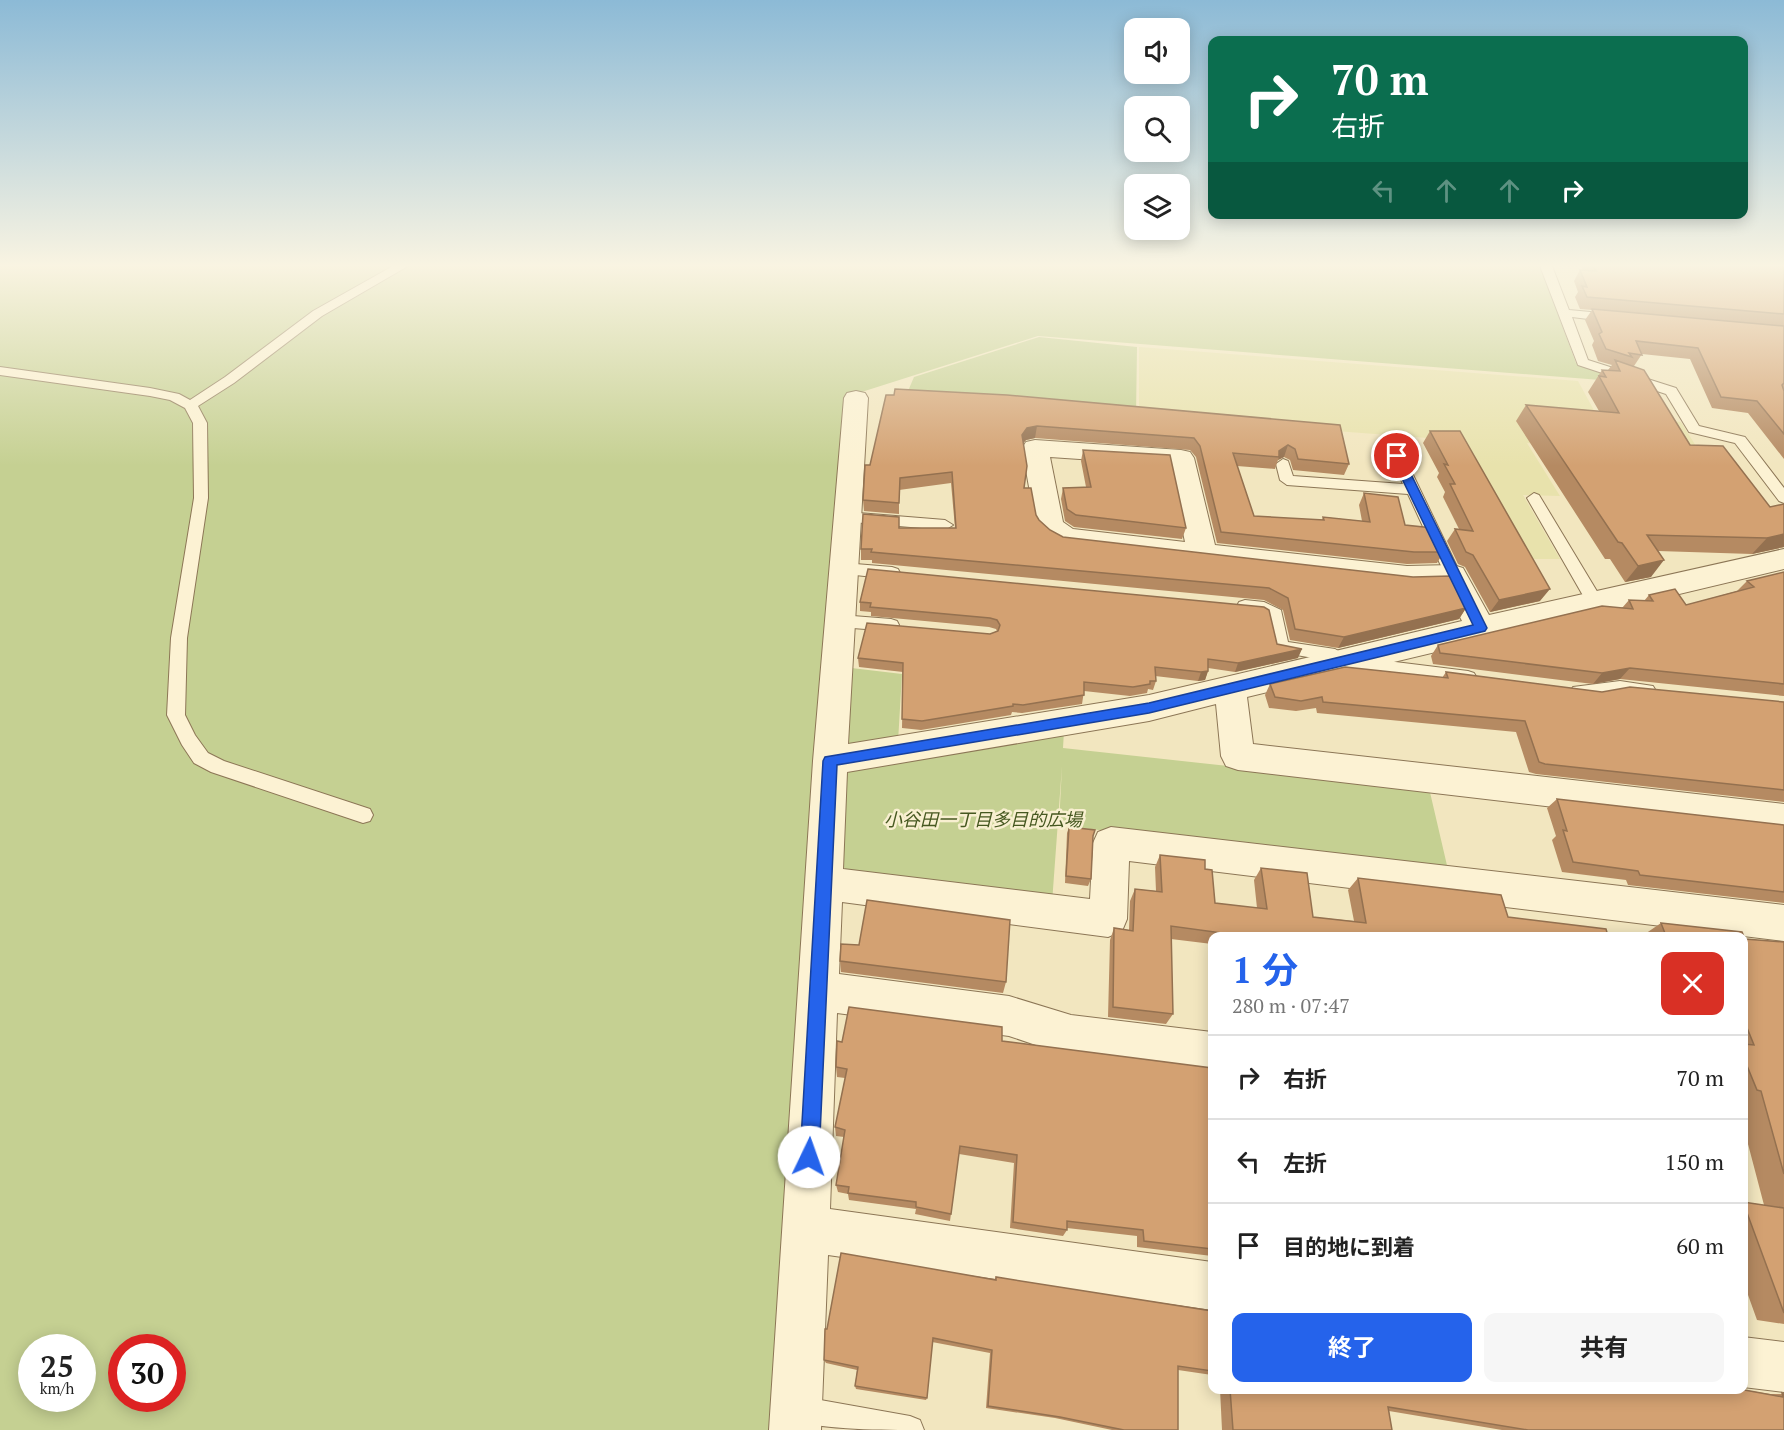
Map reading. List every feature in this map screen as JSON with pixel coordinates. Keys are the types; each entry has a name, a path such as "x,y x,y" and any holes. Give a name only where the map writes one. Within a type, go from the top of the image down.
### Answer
{"street":[{"path":"795,1420 830,761 856,398"},
{"path":"1202,552 1181,458 1035,448 1050,526 1066,538 1407,576 1453,575 1481,628"},
{"path":"830,761 1149,708 1481,628 1784,559"},
{"path":"1230,688 1238,756 1784,819"},
{"path":"824,883 1108,919 1111,843 1784,923"},
{"path":"817,991 1009,1016 1071,1035 1208,1052"},
{"path":"806,1229 1208,1285"},
{"path":"1748,1363 1784,1367"}],"lane":[{"path":"190,405 216,392 292,333"},
{"path":"1572,333 1583,362 1671,391 1694,429 1740,440 1784,498"},
{"path":"0,371 150,392 174,397 190,405 201,423 201,498 179,638 176,715 188,740 201,758 218,767 363,815"},
{"path":"1397,456 1453,575"},
{"path":"1283,464 1287,480 1413,490"},
{"path":"1534,498 1595,602"},
{"path":"846,517 945,525"},
{"path":"843,569 913,575"},
{"path":"1229,604 1264,608 1275,614 1280,647 1335,655 1342,662 1490,680"},
{"path":"840,621 909,627"},
{"path":"1559,689 1593,693 1620,688 1667,693"},
{"path":"795,1420 910,1430"}],"shaded area":[{"path":"1139,347 1578,381 1596,414 1681,422 1704,459 1527,443 1560,496 1523,495 1560,559 1520,559 1454,440 1139,416"}],"green space":[{"path":"0,333 1565,333 1576,363 1639,383 1038,336 849,396 779,1430 0,1430"},
{"path":"1039,337 1137,347 1136,415 908,391 914,377"},
{"path":"843,667 902,674 898,742 852,749 838,733"},
{"name":"小谷田一丁目多目的広場","path":"1064,731 1063,748 1429,788 1449,874 1059,825 1062,766 1052,903 853,877 836,859 840,780 854,768"}],"building":[{"path":"1784,333 1784,383 1782,385 1784,434 1757,401 1721,397 1698,348 1636,341 1642,355 1629,353 1632,357 1606,349 1599,334"},
{"path":"1615,360 1644,370 1690,445 1723,446 1770,507 1784,504 1784,534 1767,538 1647,535 1664,560 1638,566 1622,543 1618,542 1526,405 1619,413 1599,376 1606,377 1602,370 1620,371"},
{"path":"895,389 1007,395 1340,425 1349,464 1298,459 1295,449 1288,445 1279,451 1279,457 1233,453 1254,516 1324,520 1323,517 1370,522 1364,493 1398,497 1405,525 1433,528 1444,552 1414,552 1221,532 1200,446 1194,438 1037,426 1027,428 1022,435 1027,466 1024,488 1031,488 1039,520 1050,530 1063,537 1413,577 1450,576 1466,608 1344,637 1295,629 1288,598 1269,588 871,552 872,549 861,549 863,514 899,517 899,528 956,528 952,472 900,478 899,503 863,500 865,465 870,465 886,395 894,395"},
{"path":"1430,431 1460,431 1550,589 1499,600 1473,555 1466,552 1455,529 1473,531 1450,484 1455,484 1444,464 1448,465"},
{"path":"1083,450 1170,455 1186,528 1076,515 1067,509 1063,488 1091,487"},
{"path":"868,569 1264,607 1269,610 1277,644 1302,649 1238,663 1208,659 1208,671 1201,672 1155,667 1156,681 1133,687 1084,682 1084,695 1023,705 1013,704 1013,706 922,721 902,719 903,663 858,658 867,623 990,634 998,631 1000,625 997,620 990,618 870,607 871,603 860,602"},
{"path":"1784,572 1784,684 1630,668 1602,673 1440,653 1438,645 1602,606 1633,609 1629,600 1653,601 1649,595 1675,589 1686,605 1754,587 1747,581"},
{"path":"1345,667 1448,678 1446,672 1602,692 1630,687 1784,702 1784,790 1545,764 1539,762 1525,721 1323,702 1322,697 1301,701 1275,697 1270,684"},
{"path":"1557,799 1784,825 1784,892 1640,875 1638,871 1573,862 1563,830 1567,831"},
{"path":"1069,827 1095,830 1091,879 1066,876"},
{"path":"1160,855 1205,860 1205,869 1212,870 1215,903 1267,909 1261,868 1307,873 1313,917 1366,923 1358,878 1501,895 1508,917 1606,929 1607,932 1215,932 1171,926 1173,1014 1113,1007 1114,928 1133,931 1135,889 1162,892"},
{"path":"867,900 1010,920 1006,982 840,961 841,944 859,945"},
{"path":"1661,923 1742,932 1664,932"},
{"path":"1748,939 1784,942 1784,1174 1761,1091 1757,1090 1748,1068 1748,1044 1754,1045 1748,1030"},
{"path":"849,1007 1002,1027 1002,1041 1208,1067 1208,1249 1144,1241 1143,1230 1067,1221 1067,1230 1013,1222 1017,1155 960,1146 951,1214 916,1207 916,1202 848,1193 849,1187 836,1185 845,1130 835,1127 847,1069 836,1067 837,1041 842,1042"},
{"path":"1748,1203 1784,1208 1784,1313 1748,1216"},
{"path":"841,1253 996,1280 996,1277 1208,1310 1208,1370 1178,1366 1178,1430 1124,1430 988,1406 992,1350 933,1338 927,1398 855,1386 858,1367 824,1360 825,1329 827,1329"},
{"path":"1748,1391 1783,1397 1782,1393 1784,1394 1784,1430 1528,1430 1388,1407 1392,1430 1233,1430 1230,1394 1748,1394"}],"route":[{"path":"809,1157 830,761 1149,708 1481,628 1453,575 1397,456"}]}
